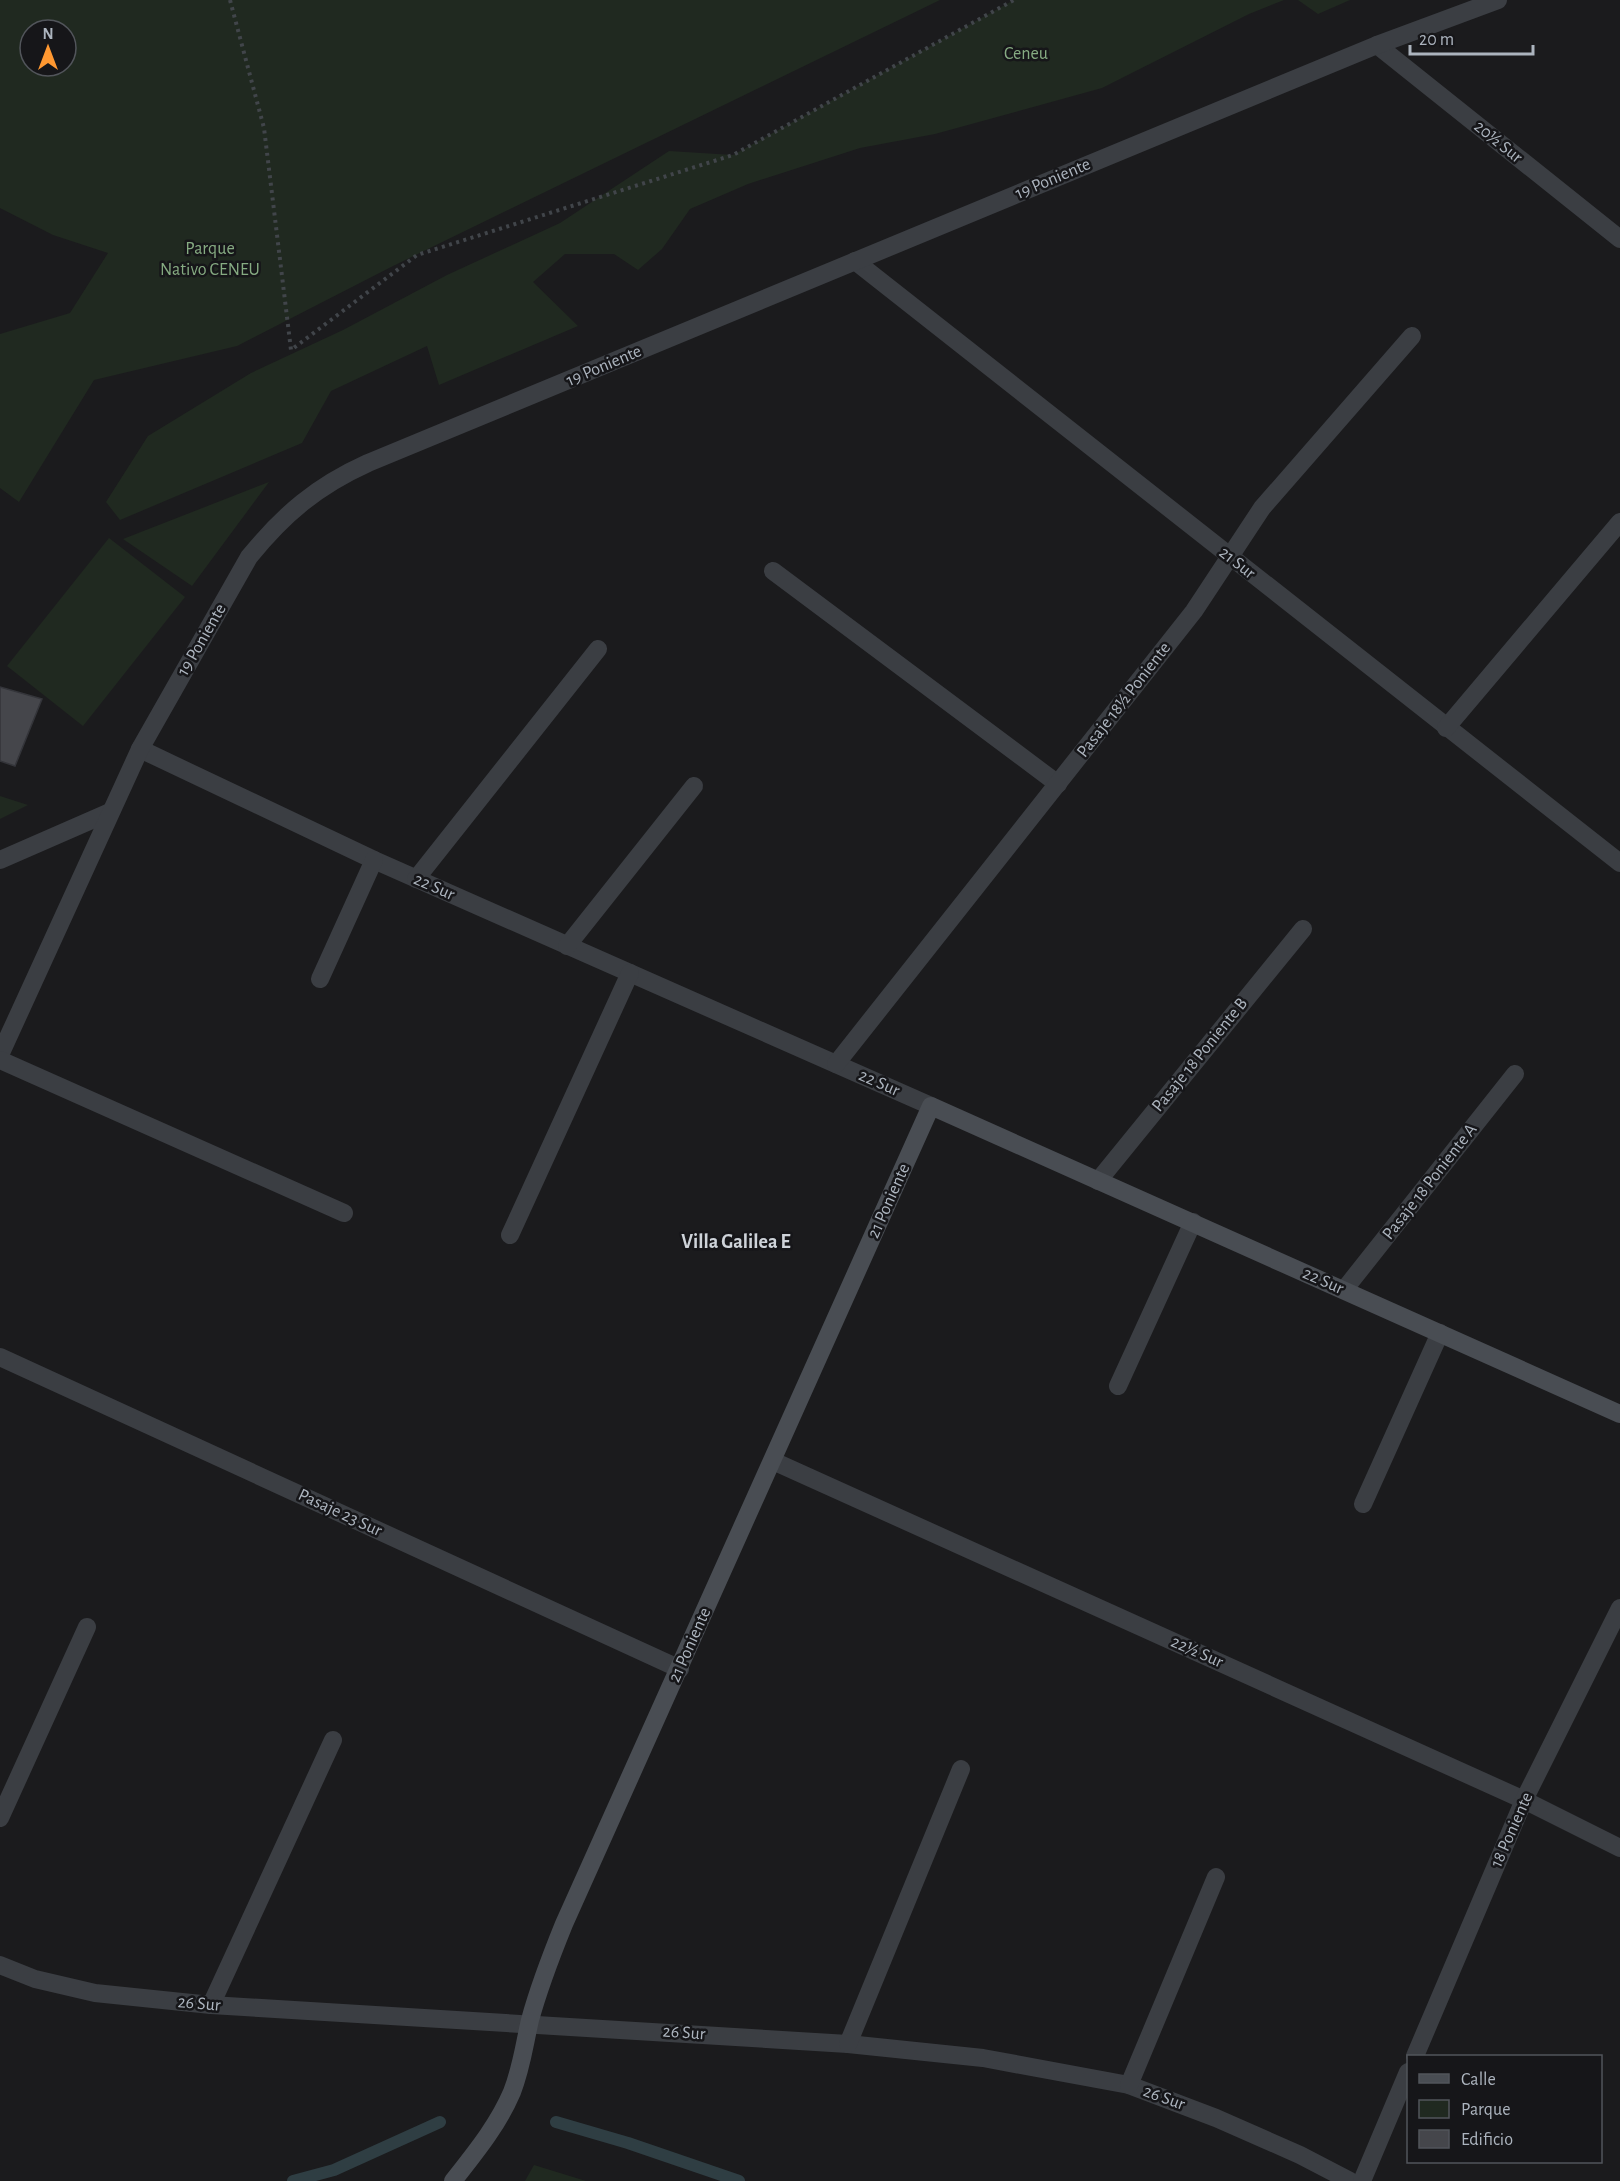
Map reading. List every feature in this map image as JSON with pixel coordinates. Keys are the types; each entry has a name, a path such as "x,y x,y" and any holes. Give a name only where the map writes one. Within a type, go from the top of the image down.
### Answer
{"street":[{"name":"19 Poniente","path":"0,1055 140,749 249,557 271,530 297,505 319,489 343,474 368,463 855,261 1377,45 1498,0"},
{"name":"20½ Sur","path":"1377,45 1620,239"},
{"name":"21 Sur","path":"855,261 1620,863"},
{"name":"Pasaje 18½ Poniente","path":"836,1064 1194,611 1262,508 1412,336"},
{"path":"1446,728 1620,522"},
{"path":"773,571 1058,784"},
{"path":"416,879 598,650"},
{"name":"22 Sur","path":"140,749 416,879 1193,1222 1620,1414"},
{"path":"567,946 694,786"},
{"path":"0,860 110,812"},
{"path":"320,979 374,860"},
{"name":"Pasaje 18 Poniente B","path":"1098,1181 1303,929"},
{"path":"510,1235 630,972"},
{"path":"0,1060 344,1213"},
{"name":"Pasaje 18 Poniente A","path":"1344,1290 1515,1074"},
{"name":"21 Poniente","path":"453,2181 495,2125 511,2094 523,2059 529,2023 542,1977 564,1924 931,1106"},
{"path":"1118,1386 1193,1222"},
{"path":"1364,1504 1440,1333"},
{"name":"Pasaje 23 Sur","path":"0,1357 680,1669"},
{"name":"22½ Sur","path":"773,1461 1524,1800 1620,1848"},
{"name":"18 Poniente","path":"1415,2055 1524,1800 1620,1608"},
{"path":"0,1818 87,1627"},
{"path":"211,2005 333,1740"},
{"path":"848,2044 961,1769"},
{"path":"1129,2085 1216,1877"},
{"name":"26 Sur","path":"0,1965 35,1979 95,1993 211,2005 848,2044 983,2058 1129,2085 1216,2118 1300,2155 1350,2181"},
{"path":"1362,2181 1407,2074"}],"path":[{"path":"230,0 264,128 291,350 417,255 733,155 1014,0"}],"green space":[{"name":"Parque Nativo CENEU","path":"0,0 940,0 393,266 237,346 94,380 19,502 0,488 0,334 70,313 108,253 53,235 0,208"},
{"name":"Ceneu","path":"1014,0 1284,0 1249,14 1102,88 935,134 860,148 748,184 690,209 662,249 638,270 614,254 565,254 533,282 578,326 439,385 427,346 331,391 302,443 120,520 106,502 148,436 251,373 343,330 447,275 560,223 669,151 733,155"},
{"path":"1298,0 1350,0 1318,14"},
{"path":"269,482 192,586 123,539"},
{"path":"109,538 185,597 83,726 7,666"},
{"path":"0,796 28,805 0,819"},
{"path":"534,2165 586,2181 525,2181"}],"building":[{"path":"0,687 42,699 15,766 0,761"}],"waterway":[{"path":"293,2181 334,2170 440,2122"},
{"path":"556,2122 628,2143 739,2181"}],"district":[{"name":"Villa Galilea E","path":"736,1242"}]}
